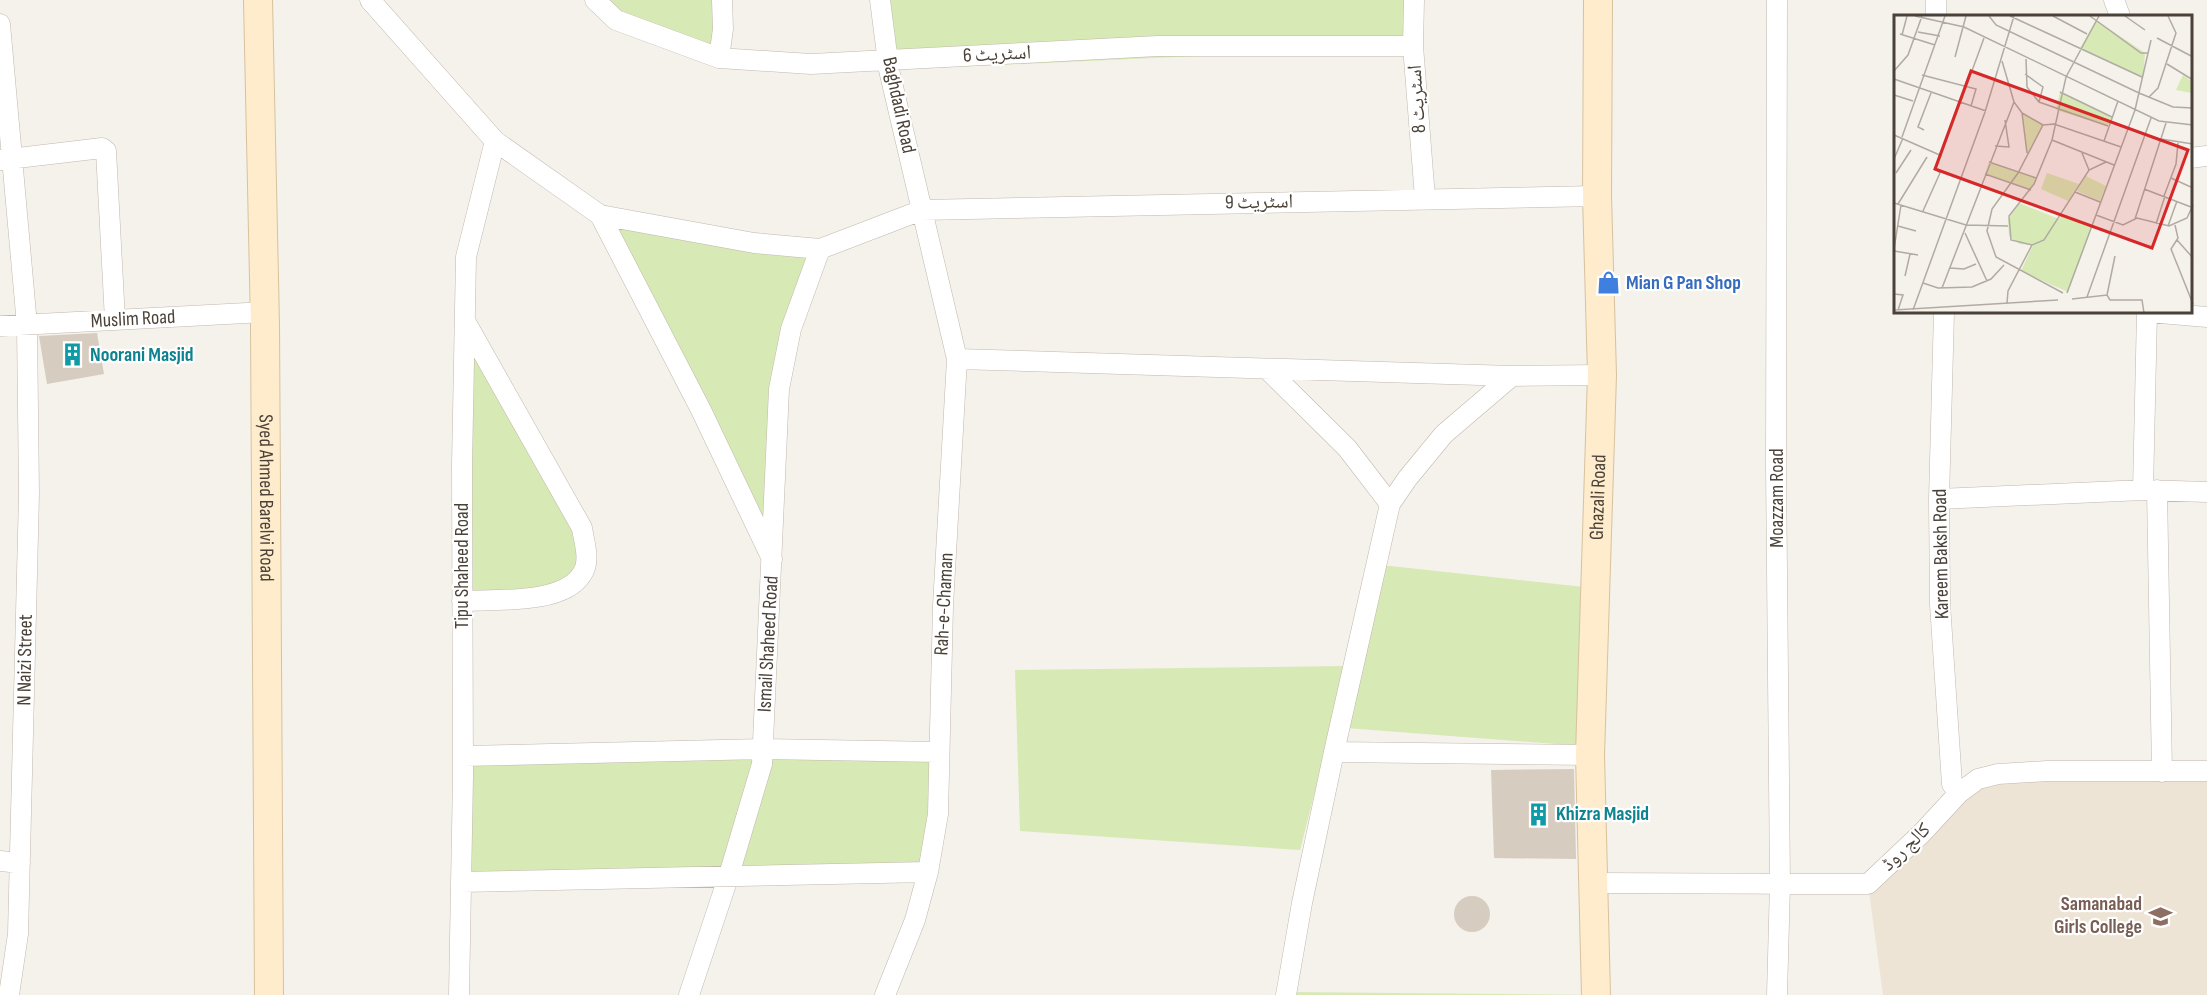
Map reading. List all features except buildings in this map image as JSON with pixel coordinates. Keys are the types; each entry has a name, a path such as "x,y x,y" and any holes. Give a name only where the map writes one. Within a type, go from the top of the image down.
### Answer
{"main road":[{"name":"Syed Ahmed Barelvi Road","path":"258,0 265,312 269,995"},
{"name":"Ghazali Road","path":"1596,995 1590,755 1602,375 1597,196 1598,0"}],"street":[{"path":"370,0 495,141 600,214 754,243 820,249 791,329 779,389 773,561"},
{"name":"اسٹریٹ 6","path":"595,0 616,20 719,58 811,64 1158,46 1413,46"},
{"path":"719,58 723,28 722,0"},
{"name":"Baghdadi Road","path":"880,0 887,59 922,210"},
{"name":"اسٹریٹ 8","path":"1414,0 1413,46 1425,198"},
{"name":"Moazzam Road","path":"1777,0 1776,478 1780,885 1777,995"},
{"path":"1935,0 1936,15"},
{"path":"2114,0 2120,15"},
{"name":"N Naizi Street","path":"0,24 7,159 27,325 29,494 18,934 9,995"},
{"name":"Tipu Shaheed Road","path":"459,995 466,257 495,141"},
{"path":"7,159 102,148 106,151 115,320"},
{"path":"2192,158 2207,156"},
{"name":"اسٹریٹ 9","path":"820,249 922,210 1597,196"},
{"name":"Rah-e-Chaman","path":"885,995 915,920 928,872 938,814 938,752 957,359 922,210"},
{"name":"Ismail Shaheed Road","path":"600,214 701,410 773,561 762,764 729,875 688,995"},
{"name":"Muslim Road","path":"0,326 265,312"},
{"name":"Kareem Baksh Road","path":"1944,314 1939,499 1940,604 1952,784 1959,793"},
{"path":"2147,314 2150,490 2162,772"},
{"path":"2171,314 2207,317"},
{"path":"462,601 547,596 566,590 583,574 587,558 582,528 465,321"},
{"path":"957,359 1512,376 1602,375"},
{"path":"1267,369 1347,448 1390,504"},
{"path":"1286,995 1302,903 1390,504 1407,479 1444,434 1512,376"},
{"path":"1939,499 2150,490 2207,492"},
{"path":"463,756 763,749 938,752"},
{"path":"1334,752 1590,755"},
{"name":"کالج روڈ","path":"1593,882 1868,884 1921,834 1959,793 1978,779 1998,774 2047,771 2207,771"},
{"path":"0,861 20,863"},
{"path":"461,882 928,872"}],"shaded area":[{"path":"1996,771 2207,771 2207,995 1883,995 1868,884"}],"green space":[{"path":"595,0 722,0 719,58"},
{"path":"880,0 1414,0 1413,46 889,70"},
{"path":"600,215 826,246 791,329 773,561"},
{"path":"465,321 587,558 566,590 462,601"},
{"path":"1381,565 1593,588 1582,746 1346,728"},
{"path":"1347,666 1300,850 1020,831 1015,670"},
{"path":"938,752 919,877 461,882 463,756"},
{"path":"1287,992 1598,995 1286,995"}],"place":[{"name":"Mian G Pan Shop","path":"1608,283"},
{"name":"Noorani Masjid","path":"72,355"},
{"name":"Khizra Masjid","path":"1538,814"},
{"name":"Samanabad Girls College","path":"2160,916"}]}
